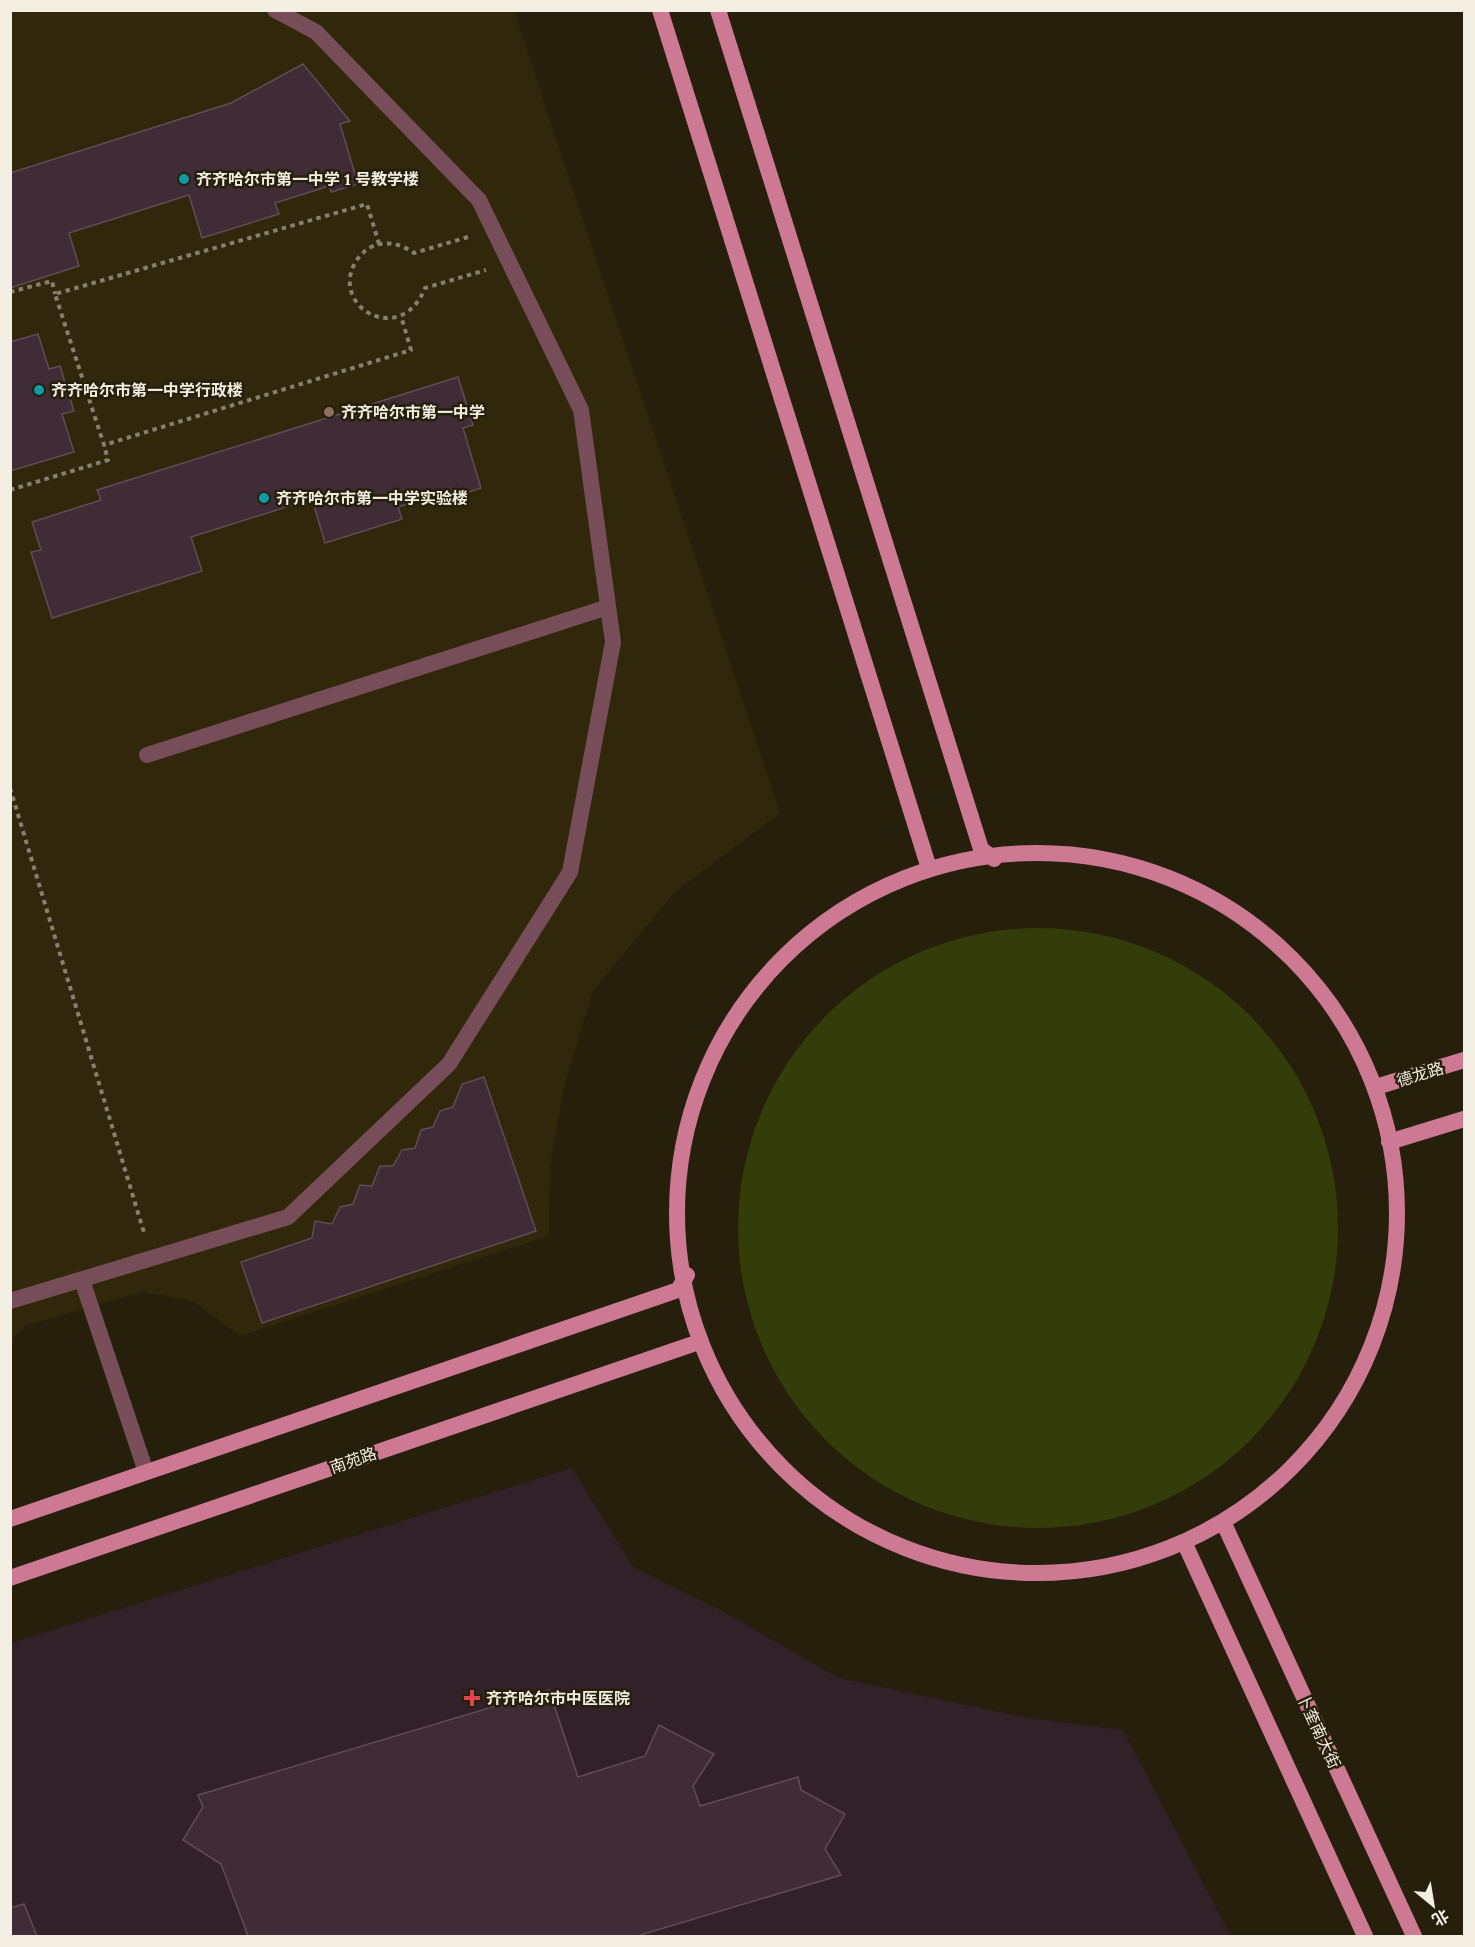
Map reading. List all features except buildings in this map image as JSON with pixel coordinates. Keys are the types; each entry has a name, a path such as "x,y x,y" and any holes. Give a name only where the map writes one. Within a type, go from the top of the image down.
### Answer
{"main road":[{"path":"660,10 928,865"},
{"path":"718,10 981,849 994,859"},
{"path":"1070,850 1206,890 1316,979 1384,1103 1399,1244 1359,1381 1270,1491 1224,1526 1145,1559 1003,1575 867,1535 757,1446 696,1343 674,1180 714,1044 803,934 928,865 994,859 1070,850"},
{"name":"德龙路","path":"1376,1088 1464,1060"},
{"path":"1389,1142 1464,1119"},
{"path":"10,1519 678,1290 687,1275"},
{"name":"南苑路","path":"10,1578 696,1343"},
{"name":"卜奎南大街","path":"1224,1526 1414,1936"},
{"path":"1185,1544 1365,1936"}],"street":[{"path":"10,1301 288,1217 449,1064 570,872 613,642 581,410 479,200 316,32 275,10"},
{"path":"147,755 608,607"},
{"path":"82,1280 146,1472"}],"path":[{"path":"56,294 367,204 379,244"},
{"path":"493,229 414,253 392,243 379,244 368,249 355,262 350,280 357,303 366,312 377,317 389,319 402,316 412,310 420,300 425,288 510,264"},
{"path":"10,292 52,281 108,459 10,490"},
{"path":"104,445 411,350 402,316"},
{"path":"10,788 152,1259"}],"shaded area":[{"name":"齐齐哈尔市第一中学","path":"11,11 514,11 780,813 675,892 593,991 565,1083 550,1167 549,1236 240,1336 193,1301 142,1292 25,1326 11,1340"},
{"name":"齐齐哈尔市中医医院","path":"572,1468 633,1567 722,1611 839,1678 1028,1718 1123,1730 1231,1936 11,1936 11,1643"}],"green space":[{"path":"1038,928 1097,933 1153,950 1205,978 1250,1016 1288,1061 1316,1113 1333,1169 1338,1228 1333,1287 1316,1343 1288,1395 1250,1440 1205,1478 1153,1506 1097,1523 1038,1528 979,1523 923,1506 871,1478 826,1440 788,1395 760,1343 743,1287 738,1228 743,1169 760,1113 788,1061 826,1016 871,978 923,950 979,933"}],"place":[{"name":"齐齐哈尔市第一中学 1 号教学楼","path":"184,179"},
{"name":"齐齐哈尔市第一中学行政楼","path":"39,390"},
{"name":"齐齐哈尔市第一中学","path":"329,412"},
{"name":"齐齐哈尔市第一中学实验楼","path":"264,498"},
{"name":"齐齐哈尔市中医医院","path":"472,1698"}]}
